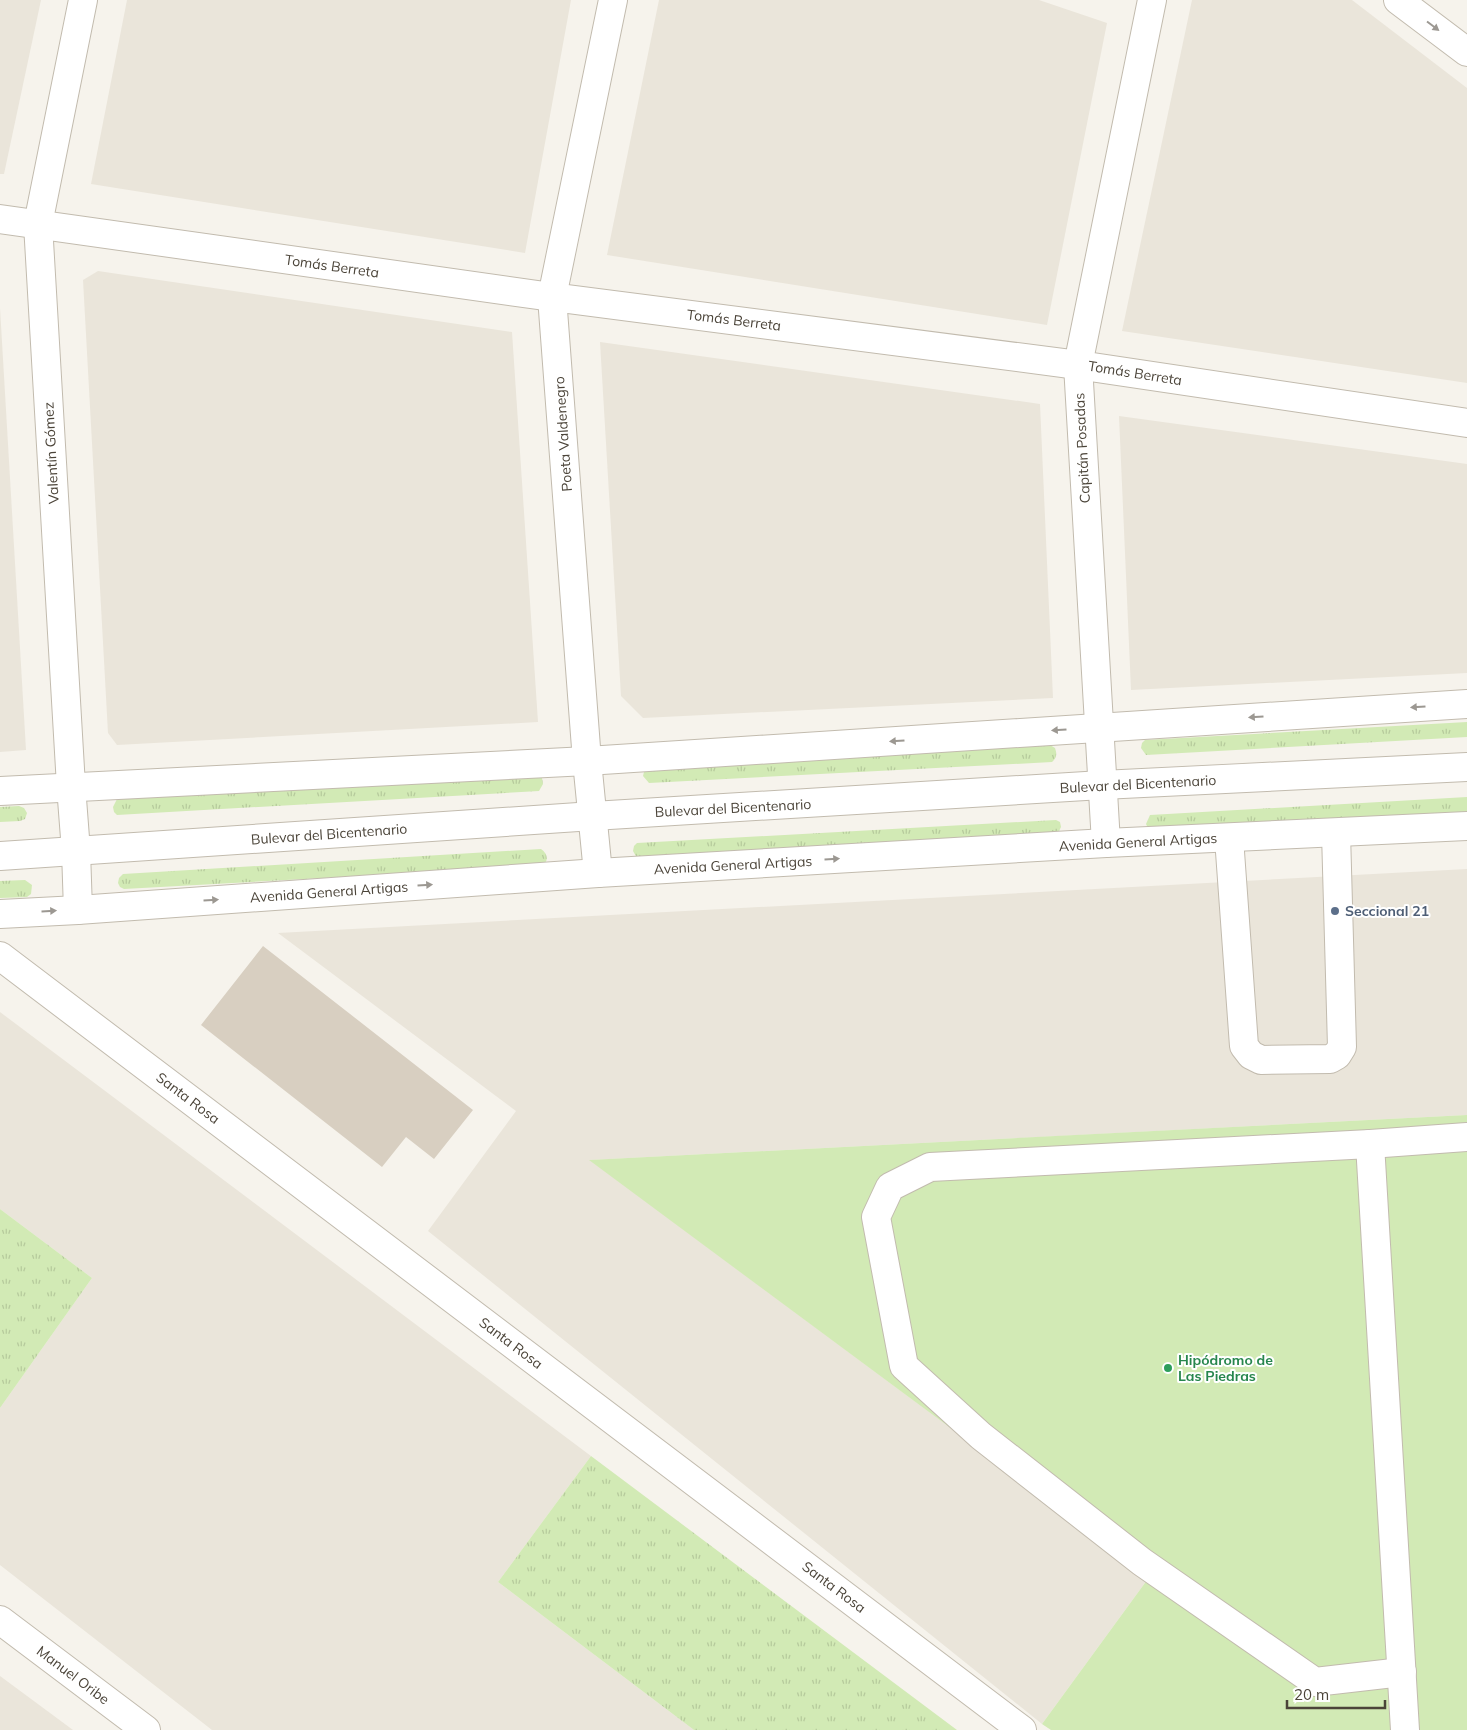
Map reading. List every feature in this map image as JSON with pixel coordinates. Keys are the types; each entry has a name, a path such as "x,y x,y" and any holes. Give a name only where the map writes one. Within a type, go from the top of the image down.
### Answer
{"street":[{"name":"Valentín Gómez","path":"78,910 38,224 83,0"},
{"name":"Poeta Valdenegro","path":"598,873 587,761 552,297 613,0"},
{"path":"1398,0 1467,52"},
{"name":"Capitán Posadas","path":"1106,843 1078,365 1150,1"},
{"name":"Tomás Berreta","path":"0,219 552,297 1078,365 1467,423"},
{"path":"0,791 587,761 1467,704"},
{"name":"Bulevar del Bicentenario","path":"0,856 592,816 1102,785 1467,767"},
{"name":"Avenida General Artigas","path":"0,914 598,873 1106,843 1467,826"},
{"path":"1229,838 1244,1046 1251,1055 1261,1060 1330,1059 1337,1055 1342,1046 1336,833"},
{"name":"Santa Rosa","path":"0,956 1022,1730"},
{"path":"1402,1672 1315,1682 1142,1562 981,1436 904,1366 876,1217 890,1187 930,1167 1370,1144 1467,1137"},
{"path":"1370,1144 1405,1730"},
{"name":"Manuel Oribe","path":"0,1620 146,1730"}],"shaded area":[{"path":"0,0 41,0 4,174 0,174"},
{"path":"127,0 571,0 525,253 91,184"},
{"path":"659,0 1039,0 1107,23 1047,325 607,255"},
{"path":"1192,0 1352,0 1467,88 1467,383 1122,331"},
{"path":"98,271 512,332 538,722 117,745 108,733 83,280"},
{"path":"0,308 26,750 0,752"},
{"path":"600,342 1040,404 1053,698 643,718 621,696"},
{"path":"1119,416 1467,464 1467,673 1131,690"},
{"path":"1467,869 1467,1115 590,1160 1150,1576 1042,1724 428,1231 516,1111 278,933"},
{"path":"0,1012 591,1456 498,1582 694,1730 212,1730 0,1565 0,1408 92,1278 0,1209"},
{"path":"0,1676 73,1730 0,1730"}],"green space":[{"path":"1467,722 1467,737 1146,755 1141,748 1145,740"},
{"path":"1050,745 1055,748 1056,752 1056,757 1052,762 649,783 643,776 644,772 648,769"},
{"path":"539,775 542,778 543,784 539,791 117,815 113,807 117,799"},
{"path":"1467,797 1467,813 1148,828 1146,824 1150,815"},
{"path":"19,806 24,808 27,813 25,819 0,822 0,807"},
{"path":"1056,820 1060,822 1061,827 1057,835 637,858 633,851 637,843"},
{"path":"541,849 547,858 542,866 124,889 118,883 119,878 123,874"},
{"path":"25,880 32,885 31,894 27,897 0,898 0,881"},
{"name":"Hipódromo de Las Piedras","path":"1467,1115 1467,1730 1051,1730 1042,1724 1150,1576 589,1160"},
{"path":"0,1209 92,1278 0,1408"},
{"path":"591,1456 957,1730 694,1730 498,1582"}],"building":[{"path":"263,946 473,1110 434,1159 406,1137 382,1167 201,1025"}],"place":[{"name":"Seccional 21","path":"1335,911"},
{"name":"Hipódromo de Las Piedras","path":"1168,1368"}]}
